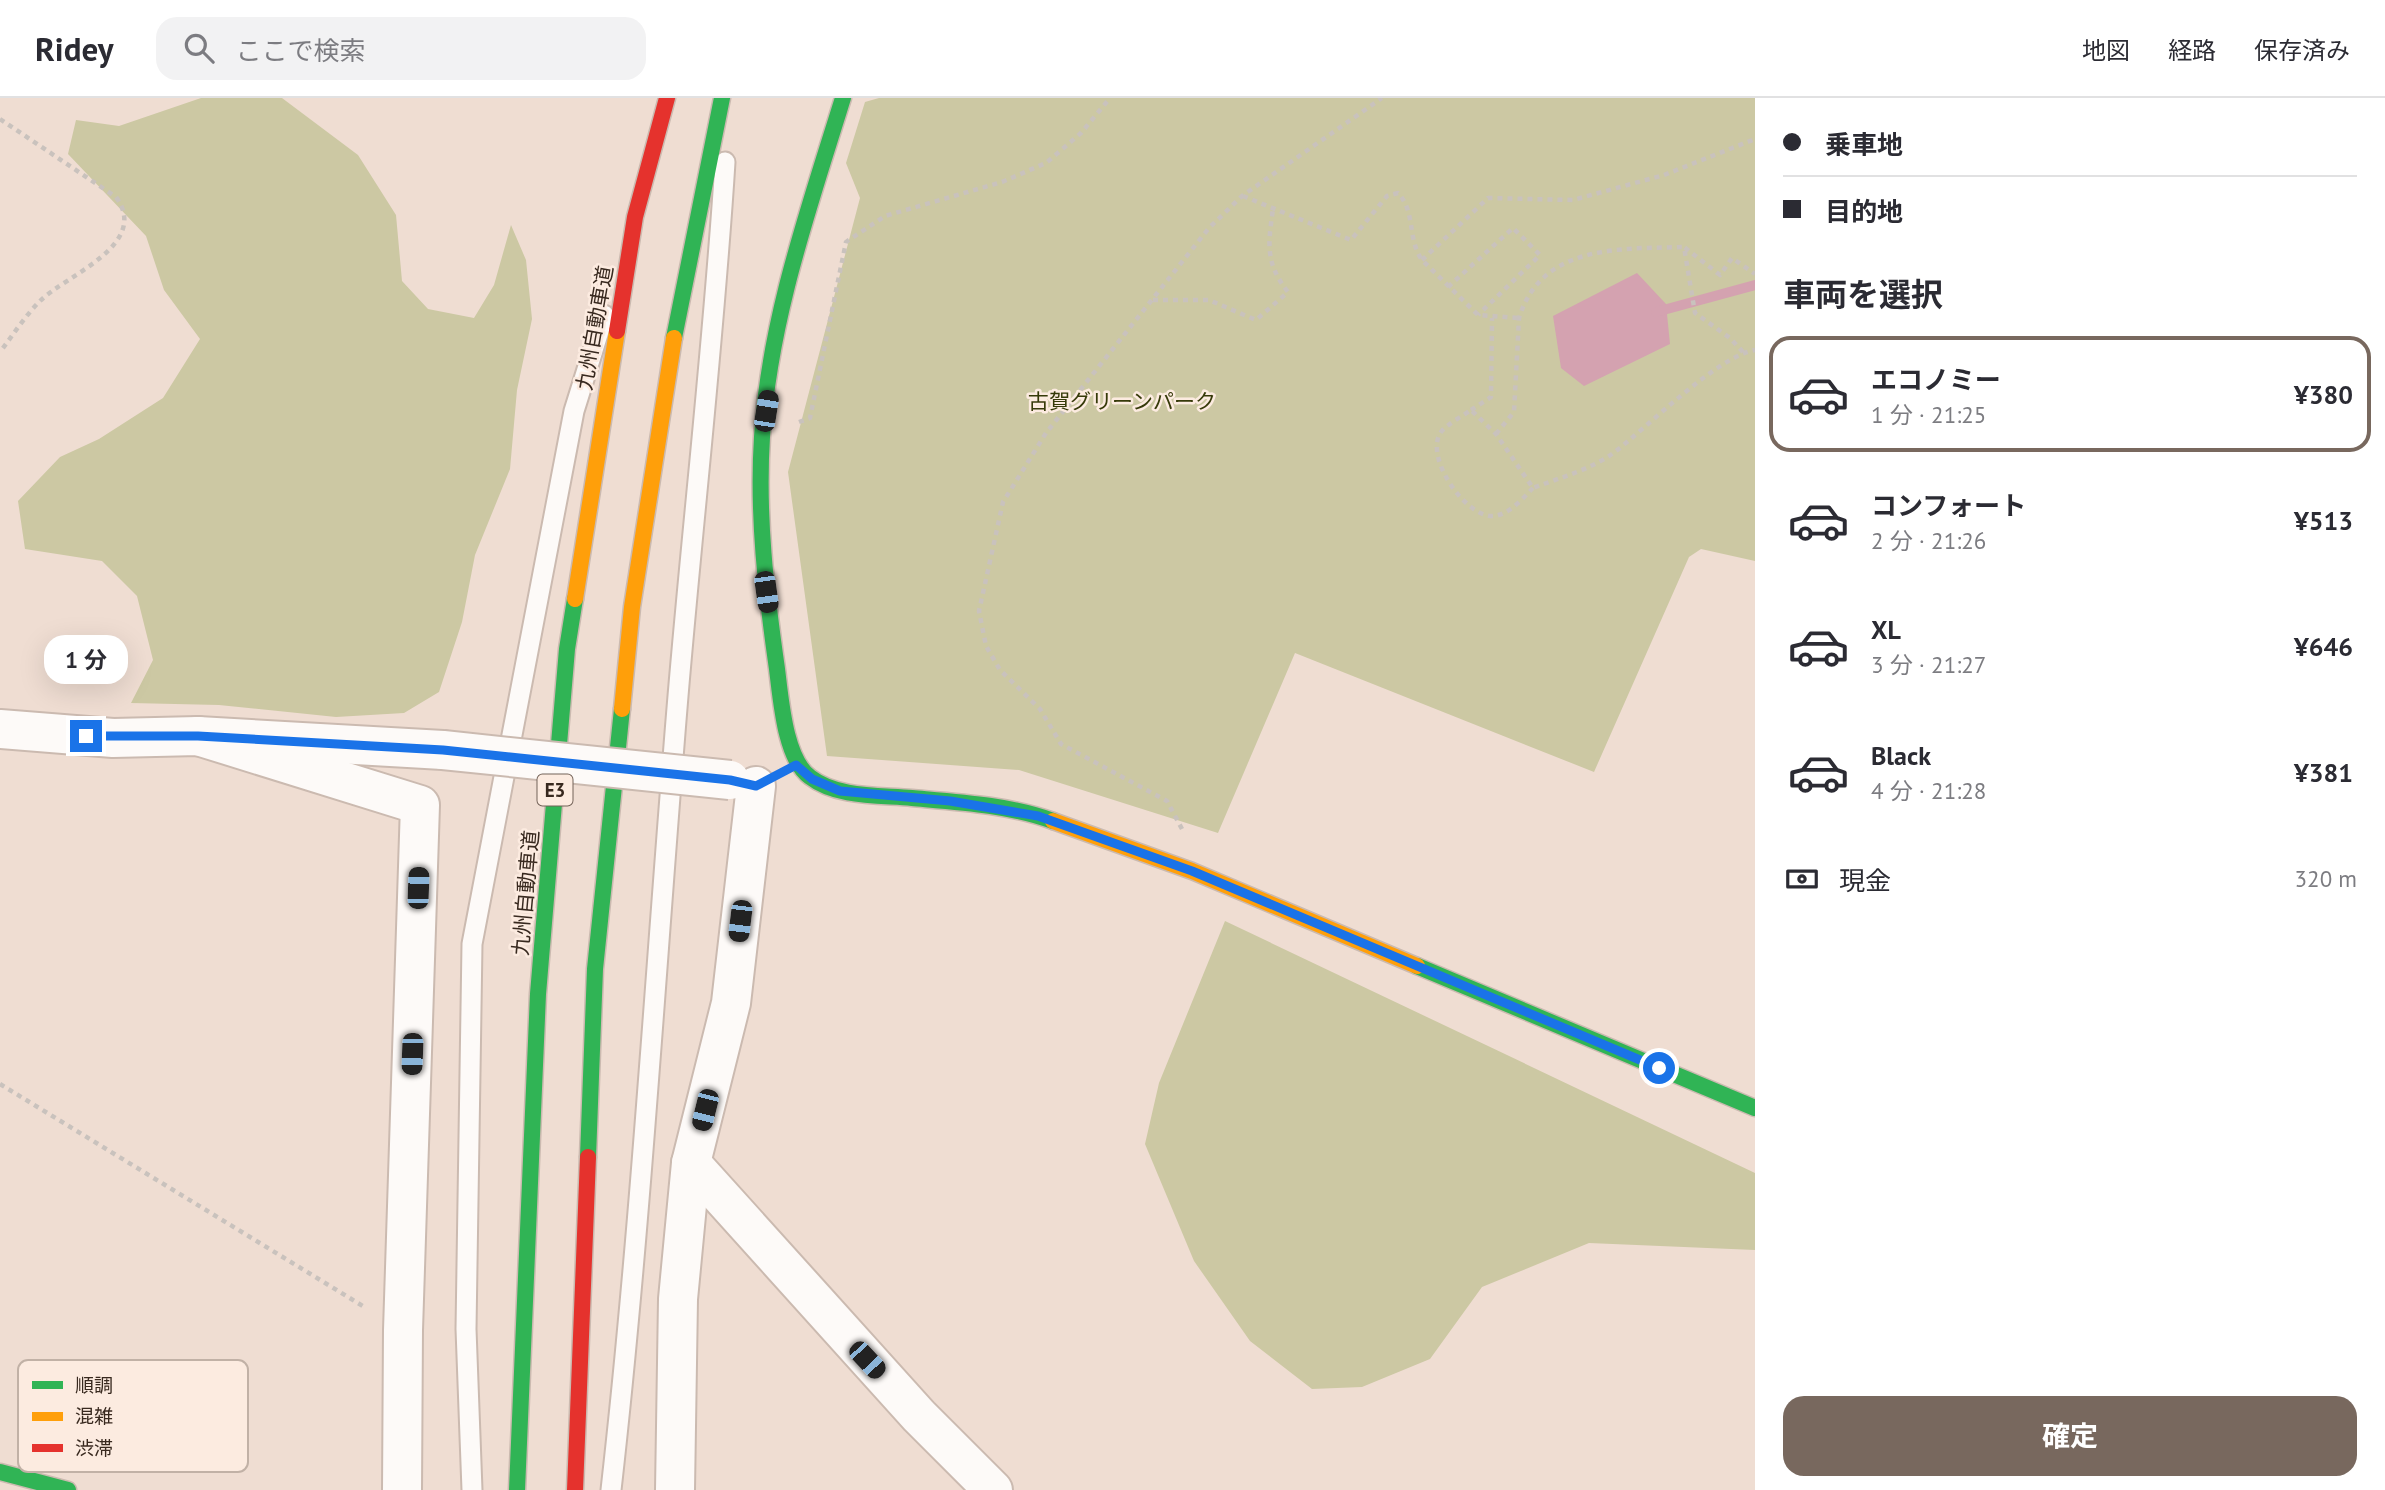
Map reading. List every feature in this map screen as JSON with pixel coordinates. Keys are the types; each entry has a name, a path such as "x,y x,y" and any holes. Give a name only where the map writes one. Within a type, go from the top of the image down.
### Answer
{"main road":[{"name":"九州自動車道","path":"517,1490 538,994 567,649 635,217 667,98"},
{"path":"575,1490 595,969 632,607 677,321 722,98"},
{"path":"843,98 793,258 779,322 762,434 760,507 766,592 782,704 796,765 812,779 840,791 950,801 1038,816 1192,871 1755,1108"},
{"path":"0,1472 68,1490"}],"street":[{"path":"0,729 113,738 198,736 443,750 743,783 796,765"},
{"path":"198,736 420,805 403,1331 402,1490"},
{"path":"674,1490 678,1298 691,1163 731,1003 743,783"},
{"path":"691,1163 919,1416 993,1490"}],"lane":[{"path":"611,1490 633,1294 678,694 717,292 730,98"},
{"path":"472,1490 466,1329 472,944 574,411 635,217"}],"path":[{"path":"762,434 810,418 846,242 884,216 1002,182 1046,163 1081,134 1110,98"},
{"path":"1192,871 1181,824 1167,801 1061,744 1040,709 1000,670 986,646 979,611 1003,502 1046,433 1209,228 1242,196 1382,98"},
{"path":"0,119 116,197 122,206 122,231 114,248 41,300 0,352"},
{"path":"1422,260 1488,198 1573,200 1664,175 1755,139"},
{"path":"1242,196 1350,240 1387,196 1398,193 1408,204 1415,251 1448,287 1478,315 1520,318"},
{"path":"1152,300 1209,300 1256,320 1288,292 1275,275 1268,247 1273,209"},
{"path":"1448,287 1513,228 1540,255 1478,315"},
{"path":"1496,434 1514,412 1523,304 1542,280 1572,259 1598,250 1684,247 1720,275 1731,258 1755,274"},
{"path":"1684,247 1695,313 1730,338 1742,352"},
{"path":"1492,318 1491,397 1441,433 1435,452 1439,467 1469,507 1483,516 1496,516 1512,508 1533,488 1609,456 1742,352 1755,350"},
{"path":"1471,410 1496,434 1533,488"},
{"path":"0,1084 403,1331"}],"green space":[{"path":"201,98 282,98 358,155 396,215 402,281 428,309 474,318 494,285 511,225 526,260 532,319 517,390 510,469 475,555 462,622 439,692 404,713 336,717 219,705 131,703 153,660 137,596 102,561 25,549 18,501 60,457 99,439 163,398 200,339 164,290 146,236 68,154 76,120 119,126"},
{"name":"古賀グリーンパーク","path":"879,98 1755,98 1755,561 1701,549 1689,557 1594,772 1295,653 1218,833 1019,770 827,756 788,472 860,198 846,163 865,102"},
{"path":"1225,921 1755,1173 1755,1250 1589,1243 1482,1287 1430,1359 1362,1387 1312,1389 1250,1341 1194,1261 1145,1144 1159,1083"}],"shaded area":[{"path":"1637,273 1666,304 1670,344 1584,386 1561,368 1553,316"}],"waterway":[{"path":"1656,312 1755,285"}],"traffic: fast":[{"path":"674,338 722,98"},
{"path":"843,98 792,265 773,351 762,437 761,495 766,582 783,712 790,743 795,757 810,777 833,789 859,794 984,805 1053,821"},
{"path":"517,1490 538,994 567,649 575,599"},
{"path":"588,1157 595,969 622,709"},
{"path":"1417,966 1755,1108"},
{"path":"0,1472 68,1490"}],"traffic: slow":[{"path":"575,599 617,331"},
{"path":"622,709 632,607 674,338"},
{"path":"1053,821 1192,871 1417,966"}],"traffic: jam":[{"path":"617,331 635,217 667,98"},
{"path":"575,1490 588,1157"}],"route":[{"path":"86,736 198,736 443,750 730,780 756,786 796,765 812,779 840,791 950,801 1038,816 1192,871 1659,1068"}]}
